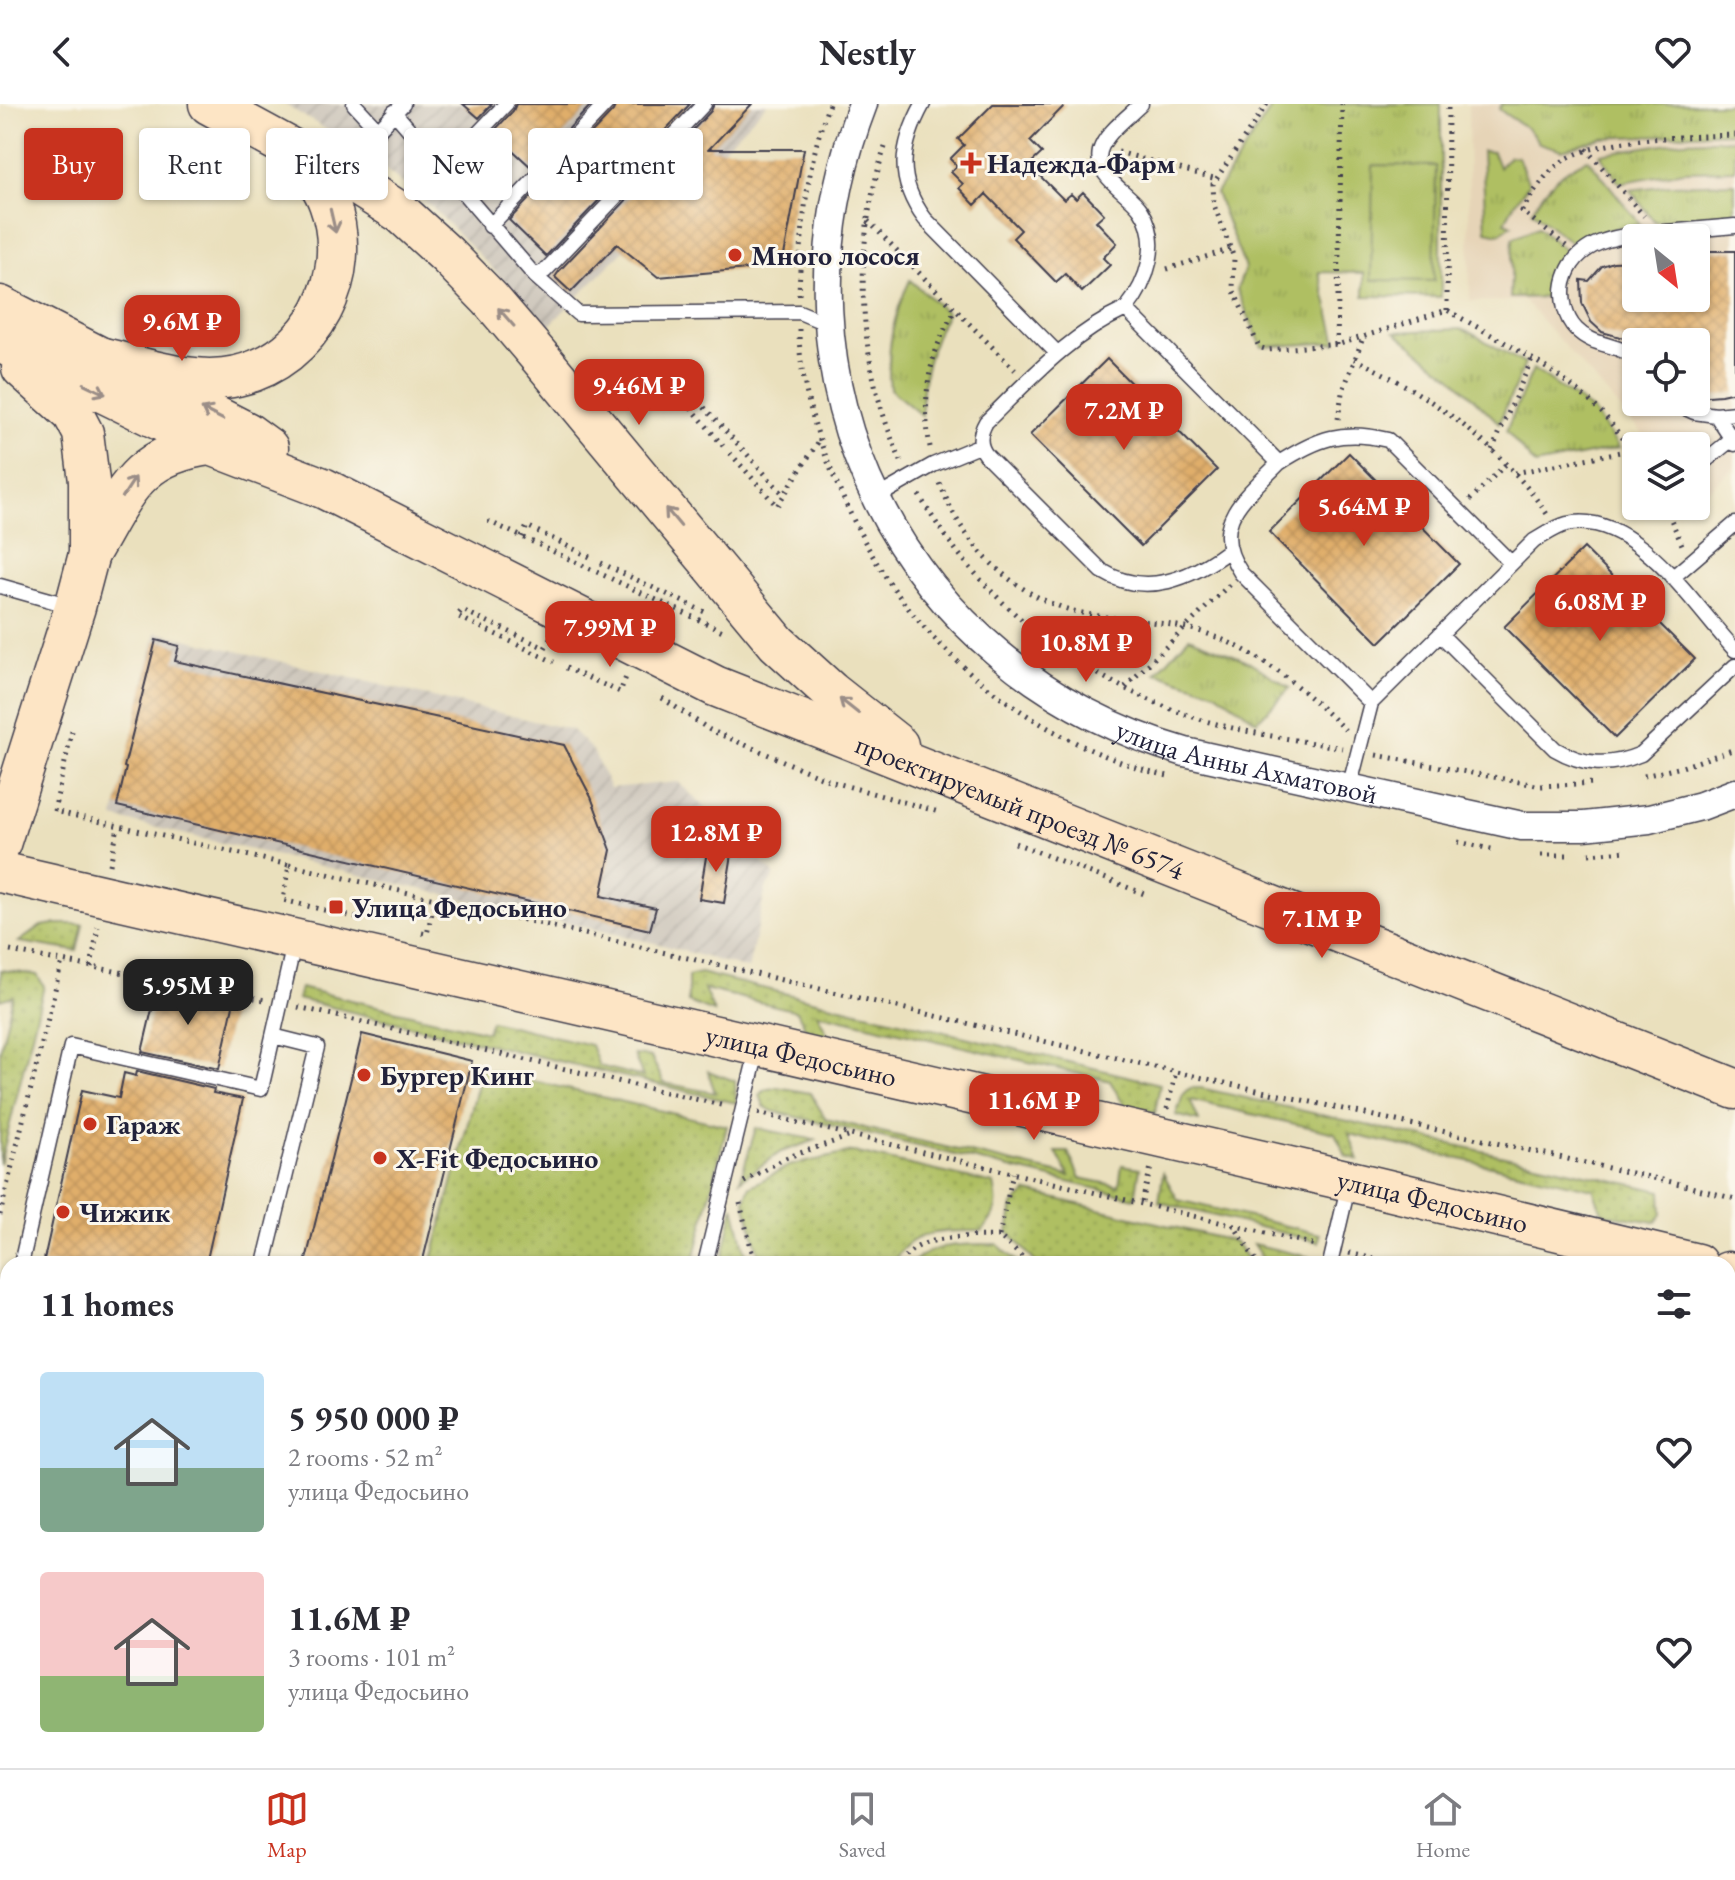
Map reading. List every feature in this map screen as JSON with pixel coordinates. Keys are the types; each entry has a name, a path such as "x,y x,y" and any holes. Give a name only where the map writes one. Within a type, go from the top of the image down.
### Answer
{"main road":[{"path":"209,104 266,134"},
{"path":"103,358 191,378 213,379 257,370 295,346 323,311 332,290 338,245 328,200"},
{"path":"381,200 401,213 490,299 777,643 831,692 933,772"},
{"name":"проектируемый проезд № 6574","path":"0,306 246,432 323,488"},
{"name":"проектируемый проезд № 6574","path":"0,342 211,445 323,488 715,686 1735,1089"},
{"path":"0,350 73,414 83,433 89,481 89,554 0,844"},
{"path":"89,554 137,475 157,460 183,448 211,445"},
{"name":"улица Федосьино","path":"0,872 1350,1181 1616,1254"}],"street":[{"name":"улица Анны Ахматовой","path":"863,104 846,150 828,250 828,324 843,411 862,470 875,498 921,570 957,617 1012,666 1093,718 1148,741 1185,752 1522,826 1584,826 1649,819 1701,806 1735,793"}],"lane":[{"path":"354,104 378,130 398,108 413,128"},
{"path":"483,128 506,104"},
{"path":"490,226 606,104"},
{"path":"535,276 545,271 704,104"},
{"path":"923,104 914,122 903,162 905,182 912,202 1056,352"},
{"path":"1141,104 1101,148 1101,165 1105,174 1142,211 1145,220 1151,255 1139,293 1126,309 1090,328 1056,352 986,422 981,431 981,445 987,456 1092,561 1115,579 1142,584 1181,578 1200,570 1229,550"},
{"path":"468,200 535,276 578,314 799,312 828,324"},
{"path":"1710,228 1735,226"},
{"path":"1622,236 1609,238 1579,256 1566,274 1563,287 1565,311 1574,327 1589,340 1622,350"},
{"path":"1126,309 1279,463"},
{"path":"1710,414 1735,413"},
{"path":"1710,458 1733,441 1716,415"},
{"path":"1371,703 1241,573 1229,550 1228,529 1235,507 1279,463 1318,441 1336,436 1360,435 1388,440 1511,563"},
{"path":"875,498 933,465 981,445"},
{"path":"1349,788 1371,703 1534,541 1557,527 1590,522 1610,526 1632,538 1735,650"},
{"path":"1672,578 1735,524"},
{"path":"0,586 75,607"},
{"path":"1440,634 1555,749 1593,764 1623,761 1641,754 1735,666"},
{"path":"23,1256 71,1046 261,1089 295,940"},
{"path":"266,1256 317,1047 273,1036"},
{"path":"707,1256 758,1047"},
{"path":"1332,1256 1350,1181"}],"path":[{"path":"829,104 809,174 801,233 799,312 810,411 845,502 884,573 921,623 958,661 1000,695 1048,727 1117,760 1173,777"},
{"path":"1267,104 1213,184 1212,198 1235,265 1233,289 1259,347 1268,350 1337,345 1447,310 1532,359 1597,408 1622,440"},
{"path":"1337,345 1342,104"},
{"path":"1447,310 1448,104"},
{"path":"1579,256 1522,211 1537,186 1552,170 1586,149 1654,140 1735,135"},
{"path":"1101,148 1217,179"},
{"path":"1586,149 1650,224"},
{"path":"867,220 1027,382"},
{"path":"1147,275 1231,249"},
{"path":"955,310 939,337 930,368 926,399 927,430 933,465 945,498 964,532 988,562 1018,586 1053,604 1090,615 1185,628 1230,643 1267,663 1313,700 1360,745"},
{"path":"1336,436 1340,400 1364,337"},
{"path":"1354,359 1421,395 1467,427 1515,473 1557,527"},
{"path":"1492,450 1532,359"},
{"path":"723,446 666,377 673,373 784,495"},
{"path":"730,453 777,506 820,439 828,437"},
{"path":"1515,473 1622,452"},
{"path":"1458,511 1506,464"},
{"path":"1671,520 1690,562"},
{"path":"488,521 727,634 731,624"},
{"path":"522,537 527,526 590,557"},
{"path":"601,563 716,617"},
{"path":"1125,687 1241,573"},
{"path":"550,639 545,648 462,610 457,616 554,662"},
{"path":"538,633 563,646"},
{"path":"566,668 620,692 626,677"},
{"path":"613,671 636,682"},
{"path":"659,696 710,730 833,782 953,818"},
{"path":"73,729 54,811 1735,1199"},
{"path":"109,866 118,827"},
{"path":"1445,839 1505,851"},
{"path":"1012,841 1158,899"},
{"path":"1535,854 1597,854 1633,849"},
{"path":"289,865 283,900 369,920"},
{"path":"412,931 427,934 435,900"},
{"path":"91,967 98,927"},
{"path":"10,951 281,1003 853,1135 1233,1224 1329,1256"},
{"path":"0,1215 62,961"},
{"path":"1165,1117 1176,1072"},
{"path":"753,1256 738,1194 744,1181 785,1158 853,1135"},
{"path":"1142,1202 1152,1166"},
{"path":"999,1236 1013,1173"},
{"path":"1233,1224 1253,1256"},
{"path":"907,1256 921,1245 945,1238 999,1236 1021,1256"}],"shaded area":[{"path":"284,104 767,104 703,169 703,128 528,128 528,200 673,200 549,326 424,200 512,200 512,128 404,128 404,184 388,172 388,128 324,128"},
{"path":"1468,104 1735,104 1735,467 1710,489 1710,432 1641,432 1627,416 1710,416 1710,328 1622,328 1622,411 1525,301 1470,301"},
{"path":"156,632 572,730 593,751 610,788 678,782 775,875 766,888 748,969 659,944 114,818"}],"green space":[{"path":"1274,104 1441,104 1441,297 1364,296 1364,273 1319,272 1337,342 1262,347 1237,290 1245,268 1216,193"},
{"path":"1502,104 1735,104 1735,132 1601,138 1562,150 1539,143 1526,128 1499,109"},
{"path":"1735,139 1735,170 1684,171 1619,183 1600,154 1683,141"},
{"path":"1482,151 1493,152 1499,167 1510,156 1518,157 1529,184 1505,222 1512,225 1499,234 1486,231"},
{"path":"1588,159 1640,224 1622,224 1593,238 1579,249 1532,211 1555,180"},
{"path":"1373,165 1436,166 1434,281 1371,280"},
{"path":"1735,183 1735,215 1655,222 1630,190 1670,185"},
{"path":"1538,227 1569,254 1559,269 1555,297 1510,298 1513,238"},
{"path":"910,280 947,313 927,363 922,416 890,389 892,333"},
{"path":"1460,329 1525,364 1499,423 1453,378 1395,332"},
{"path":"1533,369 1592,410 1619,448 1535,465 1506,431"},
{"path":"1189,637 1248,661 1290,688 1257,721 1216,692 1156,673"},
{"path":"83,924 77,951 19,942 41,926"},
{"path":"1,970 37,975 44,986 0,1164 0,1051 13,996 0,1000"},
{"path":"700,973 1160,1084 1155,1113 1125,1107 1110,1081 817,1013 829,1037 808,1033 797,1011 704,989 714,1012 688,1002 688,976"},
{"path":"300,988 487,1032 491,1021 591,1045 599,1066 643,1077 634,1055 651,1057 664,1083 715,1093 708,1071 735,1081 736,1103 297,999"},
{"path":"482,1069 727,1126 695,1256 433,1256"},
{"path":"777,1087 810,1093 826,1119 1069,1176 1056,1152 1068,1152 1080,1178 1119,1186 1122,1165 1140,1168 1135,1198 772,1111 764,1106 760,1095"},
{"path":"1190,1088 1661,1191 1662,1214 1656,1222 1603,1214 1593,1189 1349,1134 1359,1160 1346,1156 1335,1133 1190,1100 1199,1121 1176,1115 1183,1095"},
{"path":"756,1128 816,1140 781,1152 740,1180"},
{"path":"853,1152 994,1184 994,1214 982,1231 944,1232 919,1237 898,1256 759,1256 745,1201 749,1187 789,1166"},
{"path":"1163,1173 1178,1200 1320,1234 1319,1242 1159,1202"},
{"path":"1028,1192 1236,1242 1245,1256 1030,1256 1008,1232 1013,1205"},
{"path":"734,1206 746,1256 723,1256"},
{"path":"997,1244 1011,1256 922,1256 941,1248"},
{"path":"1253,1244 1305,1256 1261,1256"}],"building":[{"path":"463,104 492,104 479,118"},
{"path":"516,104 592,104 570,128 528,128 528,164 512,150 512,128 497,128"},
{"path":"616,104 690,104 667,128 597,128"},
{"path":"714,104 752,104 709,149 804,149 782,266 658,277 617,244 571,292 555,277 626,200 703,200 703,128 695,128"},
{"path":"993,104 1066,104 1030,141 1042,153 1029,165 1064,200 1071,194 1076,199 1083,192 1104,214 1096,221 1117,243 1103,258 1110,265 1082,292 1065,274 1056,282 1013,238 1021,230 986,194 975,205 959,188 963,184 951,172 957,166 950,159 964,145 958,139"},
{"path":"528,200 599,200 546,256 509,220"},
{"path":"1710,251 1735,251 1735,392 1710,396 1710,328 1622,328 1622,338 1602,332 1591,322 1582,303 1581,280 1589,281 1602,266 1622,262 1622,312 1710,312"},
{"path":"1107,359 1217,470 1141,546 1030,435"},
{"path":"1349,453 1459,564 1379,643 1269,532"},
{"path":"1584,548 1695,659 1615,738 1504,627"},
{"path":"156,640 179,646 175,661 564,745 591,797 611,850 601,896 656,908 650,930 117,806"},
{"path":"708,845 733,848 724,903 699,899"},
{"path":"158,984 234,1001 219,1069 142,1052"},
{"path":"362,1034 472,1061 424,1256 307,1256"},
{"path":"137,1071 243,1099 208,1256 45,1256 82,1090 119,1098 124,1073 136,1076"}],"place":[{"name":"Надежда-Фарм","path":"971,163"},
{"name":"Много лосося","path":"735,255"},
{"name":"Улица Федосьино","path":"336,907"},
{"name":"Бургер Кинг","path":"364,1075"},
{"name":"Гараж","path":"90,1124"},
{"name":"X-Fit Федосьино","path":"380,1158"},
{"name":"Чижик","path":"63,1212"}]}
